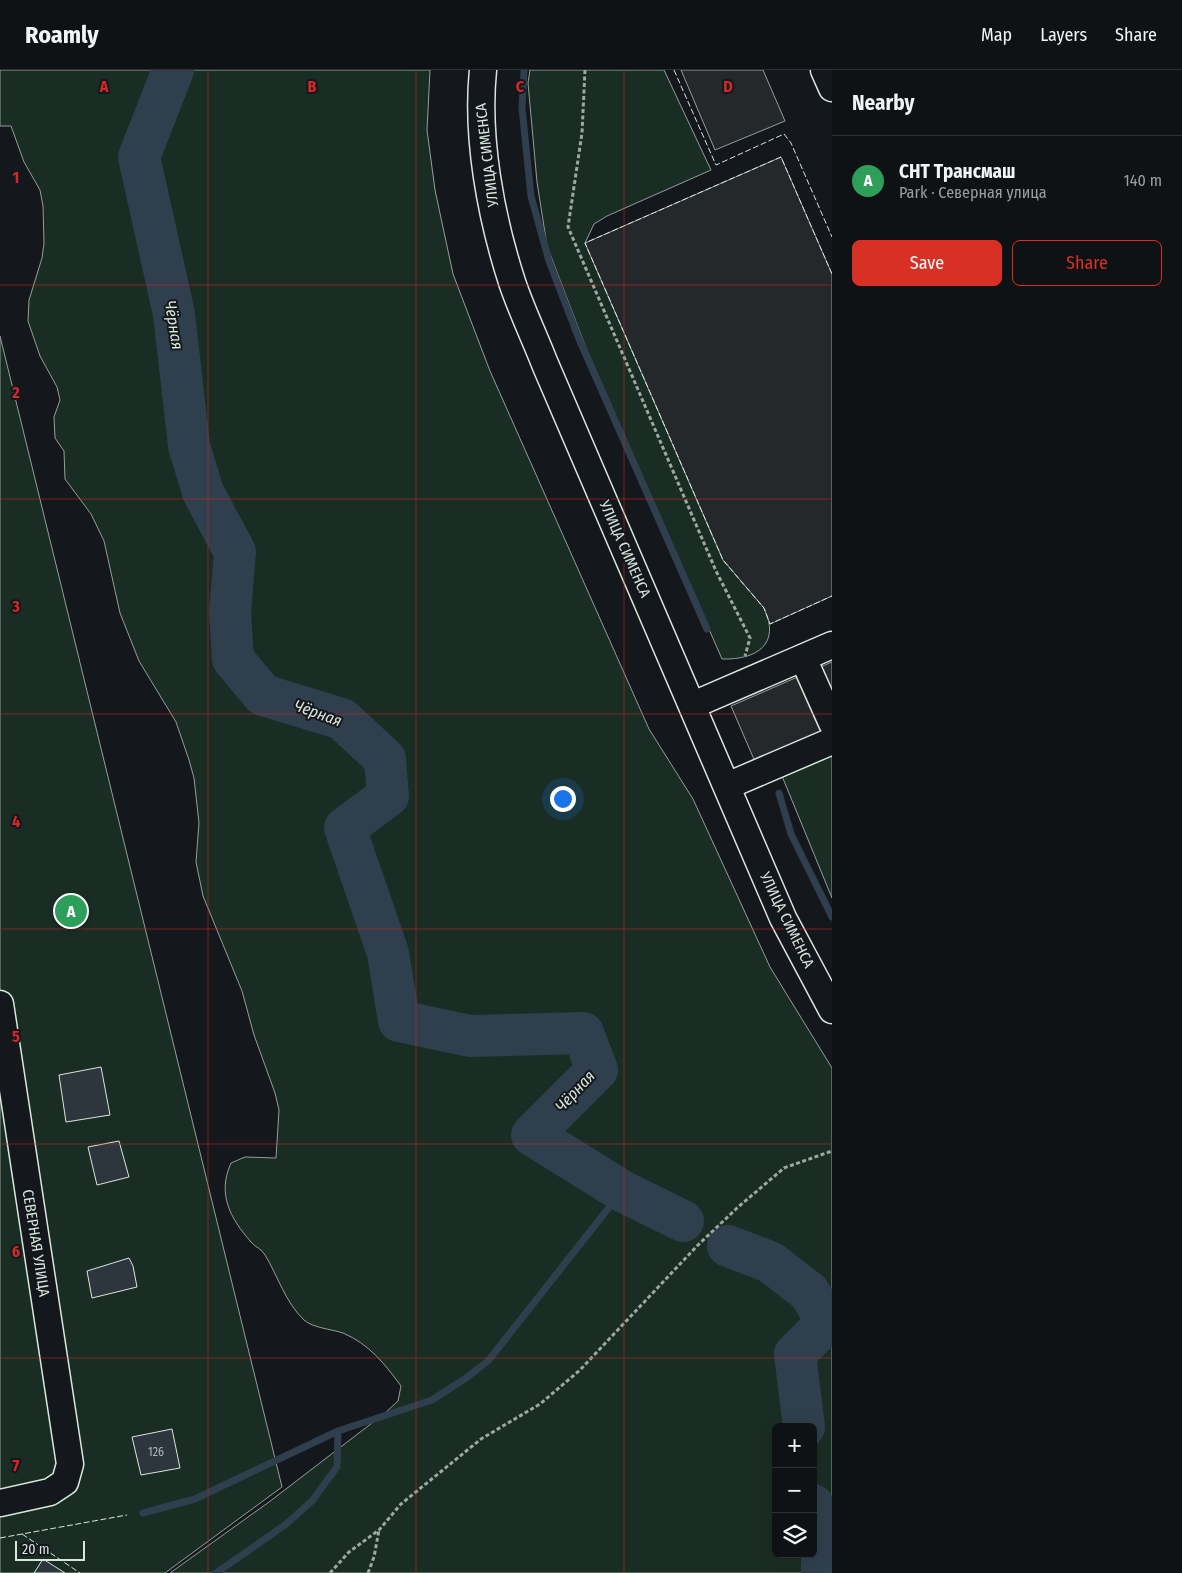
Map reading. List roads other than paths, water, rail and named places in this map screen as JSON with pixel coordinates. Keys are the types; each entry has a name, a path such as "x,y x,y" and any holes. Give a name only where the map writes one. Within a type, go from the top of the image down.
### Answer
{"street":[{"name":"УЛИЦА СИМЕНСА","path":"483,70 480,95 489,192 512,281 548,372 728,786 783,918 832,1010"},
{"path":"824,70 832,88"},
{"path":"693,705 832,645"},
{"path":"803,658 832,723"},
{"path":"728,786 832,741"},
{"name":"СЕВЕРНАЯ УЛИЦА","path":"0,1004 70,1464 65,1482 50,1492 0,1502"}],"waterway":[{"name":"Чёрная","path":"173,70 139,157 174,314 189,446 203,492 235,552 230,612 233,659 263,695 342,719 385,759 388,796 345,828 388,953 399,1021 470,1036 583,1033 597,1070 532,1135 622,1191 683,1221"},
{"path":"524,70 522,108 531,196 549,261 579,339 707,629"},
{"path":"779,793 791,834 832,917"},
{"path":"143,1513 195,1499 338,1431 432,1400 466,1378 488,1361 622,1191"},
{"name":"Чёрная","path":"728,1246 770,1262 809,1292 827,1322 795,1354 804,1423"},
{"path":"216,1573 285,1525 312,1501 337,1467 338,1431"},
{"name":"Чёрная","path":"816,1513 822,1529 822,1573"}],"place":[{"name":"СНТ Трансмаш","path":"71,911"}]}
